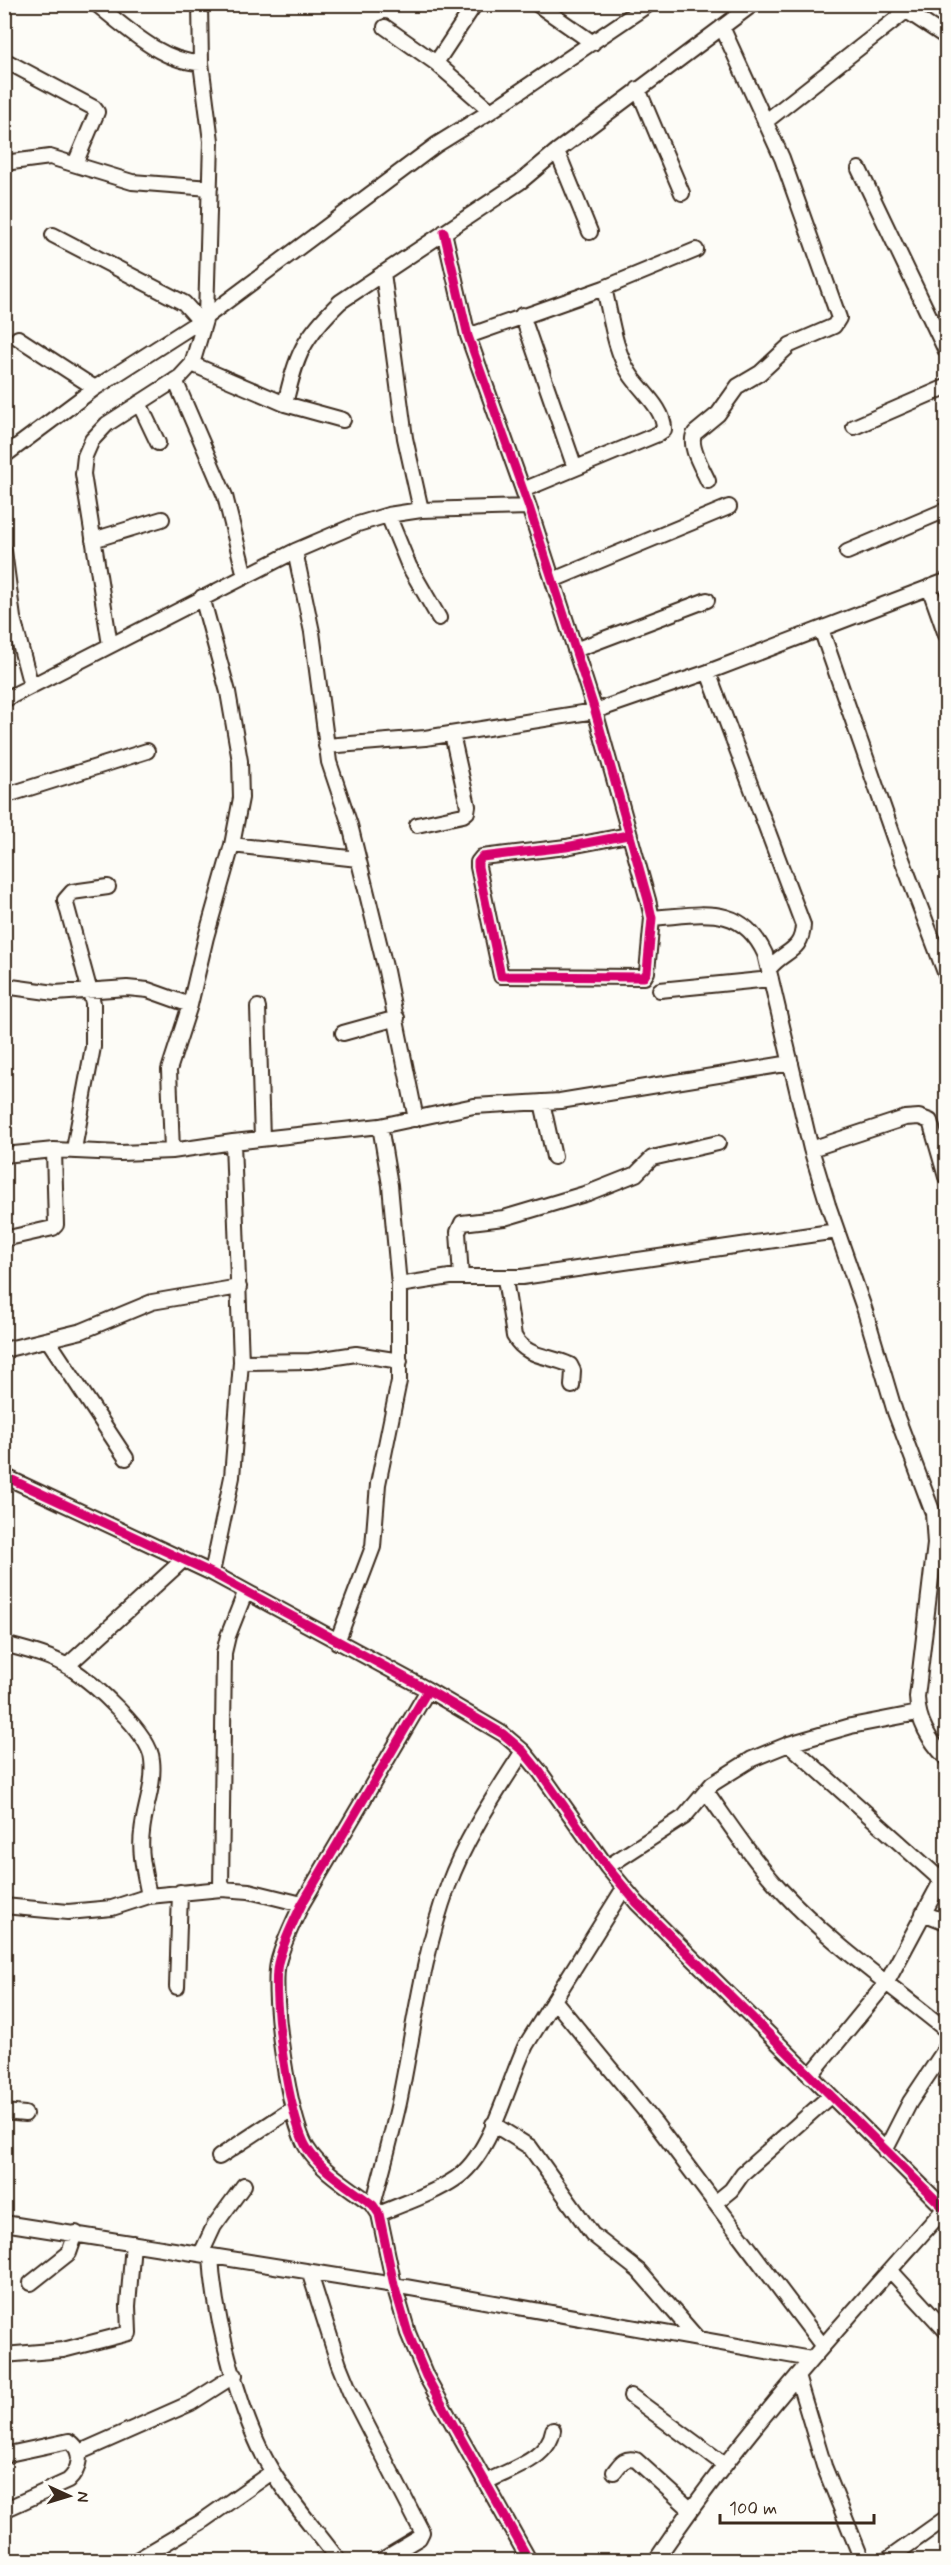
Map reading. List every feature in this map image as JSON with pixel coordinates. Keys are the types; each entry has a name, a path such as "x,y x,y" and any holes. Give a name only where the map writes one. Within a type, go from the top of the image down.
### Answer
{"street":[{"path":"96,4 139,38 180,62 201,63"},
{"path":"110,645 83,474 85,456 92,440 107,424 175,380 192,364 203,319 210,188 211,141 201,63 200,4"},
{"path":"436,63 475,4"},
{"path":"537,4 593,43"},
{"path":"4,456 95,388 203,319 426,152 649,4"},
{"path":"285,404 294,368 304,342 340,302 519,182 638,89 753,4"},
{"path":"765,122 901,8 946,37"},
{"path":"386,27 436,63 491,111"},
{"path":"708,481 692,444 692,436 718,414 738,386 760,373 790,345 834,326 839,318 782,158 722,27"},
{"path":"4,60 94,108 97,112 75,164"},
{"path":"638,89 682,193"},
{"path":"557,151 590,232"},
{"path":"4,163 50,157 132,182 210,188"},
{"path":"859,169 946,351"},
{"path":"444,232 468,336 529,507 595,711 652,918 647,972 644,977 506,977 499,972 478,867 478,862 482,857 566,848 628,835"},
{"path":"54,235 184,303 203,319"},
{"path":"468,336 522,315 604,288 696,250"},
{"path":"383,273 405,438 421,510"},
{"path":"523,490 658,434 664,429 660,414 630,374 621,357 604,288"},
{"path":"522,315 575,468"},
{"path":"18,338 95,388"},
{"path":"192,364 285,404 343,420"},
{"path":"175,380 225,496 245,576"},
{"path":"854,427 946,387"},
{"path":"139,403 158,443"},
{"path":"4,700 202,597 296,551 358,524 388,515 421,510 529,507"},
{"path":"553,580 729,507"},
{"path":"847,552 946,510"},
{"path":"388,515 409,566 439,618"},
{"path":"93,540 162,519"},
{"path":"4,551 13,618 32,686"},
{"path":"296,551 312,632 326,746 358,859 397,1018 416,1119"},
{"path":"326,746 452,734 595,711 708,672 946,581"},
{"path":"929,587 946,635"},
{"path":"172,1151 169,1070 190,1005 232,845 241,798 240,761 228,692 202,597"},
{"path":"575,650 707,600"},
{"path":"820,629 894,838 946,975"},
{"path":"708,672 803,925 802,938 795,948 779,957 770,974"},
{"path":"417,825 463,815 467,812 468,806 452,734"},
{"path":"4,796 147,751"},
{"path":"232,845 358,859"},
{"path":"74,1149 93,1047 93,1003 65,900 72,892 108,886"},
{"path":"652,918 719,915 740,922 756,935 770,974 811,1149 865,1311 895,1412 940,1511 917,1697 918,1713 926,1732 946,1758"},
{"path":"660,990 770,974"},
{"path":"4,987 37,993 127,988 148,990 190,1005"},
{"path":"258,1007 262,1139"},
{"path":"343,1033 397,1018"},
{"path":"4,1155 74,1149 120,1153 172,1151 380,1126 474,1106 579,1098 790,1063"},
{"path":"542,1102 554,1157"},
{"path":"811,1149 905,1118 919,1117 930,1121 942,1147 946,1177"},
{"path":"337,1642 373,1547 378,1484 399,1381 399,1285 390,1185 380,1126"},
{"path":"212,1573 232,1477 241,1362 233,1142"},
{"path":"460,1277 458,1232 462,1223 504,1218 588,1192 636,1174 652,1158 718,1143"},
{"path":"4,1239 53,1228 56,1225 54,1150"},
{"path":"399,1285 460,1277 505,1279 837,1231"},
{"path":"505,1279 514,1336 518,1343 532,1354 570,1365 573,1371 572,1386"},
{"path":"4,1350 82,1330 152,1302 238,1287"},
{"path":"48,1340 126,1458"},
{"path":"241,1362 310,1361 356,1354 400,1361"},
{"path":"4,1476 182,1561 212,1573 245,1593 428,1690 503,1734 523,1750 624,1888 885,2151 946,2208 822,2345 690,2509 656,2560"},
{"path":"67,1666 182,1561"},
{"path":"221,1889 224,1653 228,1636 245,1593"},
{"path":"5,1646 39,1654 67,1666 136,1727 146,1741 152,1758 153,1775 141,1848 149,1896"},
{"path":"376,2210 321,2165 298,2132 292,2109 275,1989 278,1964 286,1938 302,1904 428,1690"},
{"path":"607,1867 684,1817 712,1785 752,1759 789,1744 851,1726 918,1713"},
{"path":"789,1744 944,1876 887,1982 810,2076"},
{"path":"523,1750 468,1839 448,1884 432,1932 376,2210 408,2333 426,2376 528,2560"},
{"path":"706,1791 753,1857 782,1891 827,1935 946,2030"},
{"path":"376,2210 455,2179 469,2167 493,2124 513,2071 526,2045 624,1888"},
{"path":"4,1906 68,1912 112,1908 149,1896 221,1889 249,1891 302,1904"},
{"path":"177,1987 180,1892"},
{"path":"923,1912 946,1922"},
{"path":"554,2000 611,2067 822,2345"},
{"path":"885,2151 910,2102 946,2048"},
{"path":"715,2203 731,2190 743,2173 830,2096"},
{"path":"219,2157 292,2109"},
{"path":"4,2112 25,2114"},
{"path":"493,2124 530,2147 592,2234 639,2271 697,2338"},
{"path":"244,2185 214,2226 206,2255 212,2287 235,2375 272,2472 335,2559"},
{"path":"4,2223 394,2286 811,2359"},
{"path":"31,2283 69,2253 76,2234"},
{"path":"4,2355 63,2350 129,2333 128,2297 133,2243"},
{"path":"890,2270 946,2331"},
{"path":"310,2274 350,2392 422,2532 419,2538 382,2560"},
{"path":"78,2453 191,2403 235,2375"},
{"path":"797,2376 824,2466 862,2560"},
{"path":"630,2396 724,2465"},
{"path":"486,2482 534,2458 552,2440 554,2430"},
{"path":"4,2455 64,2441 74,2444 78,2453 79,2466 76,2474 68,2481 4,2510"},
{"path":"614,2472 623,2461 629,2458 636,2460 690,2509"},
{"path":"137,2560 201,2522 272,2472"},
{"path":"886,2560 946,2518"}],"cycle path":[{"path":"444,232 468,336 529,507 595,711 652,918 647,972 644,977 501,976 478,867 478,862 482,857 566,847 628,835"},
{"path":"4,1476 212,1573 428,1690 503,1734 523,1751 540,1772 607,1867 637,1903 945,2209"},
{"path":"428,1690 302,1904 288,1933 278,1963 276,1979 279,2029 294,2112 307,2148 321,2165 373,2205 379,2214 394,2285 408,2333 426,2376 529,2560"}]}
